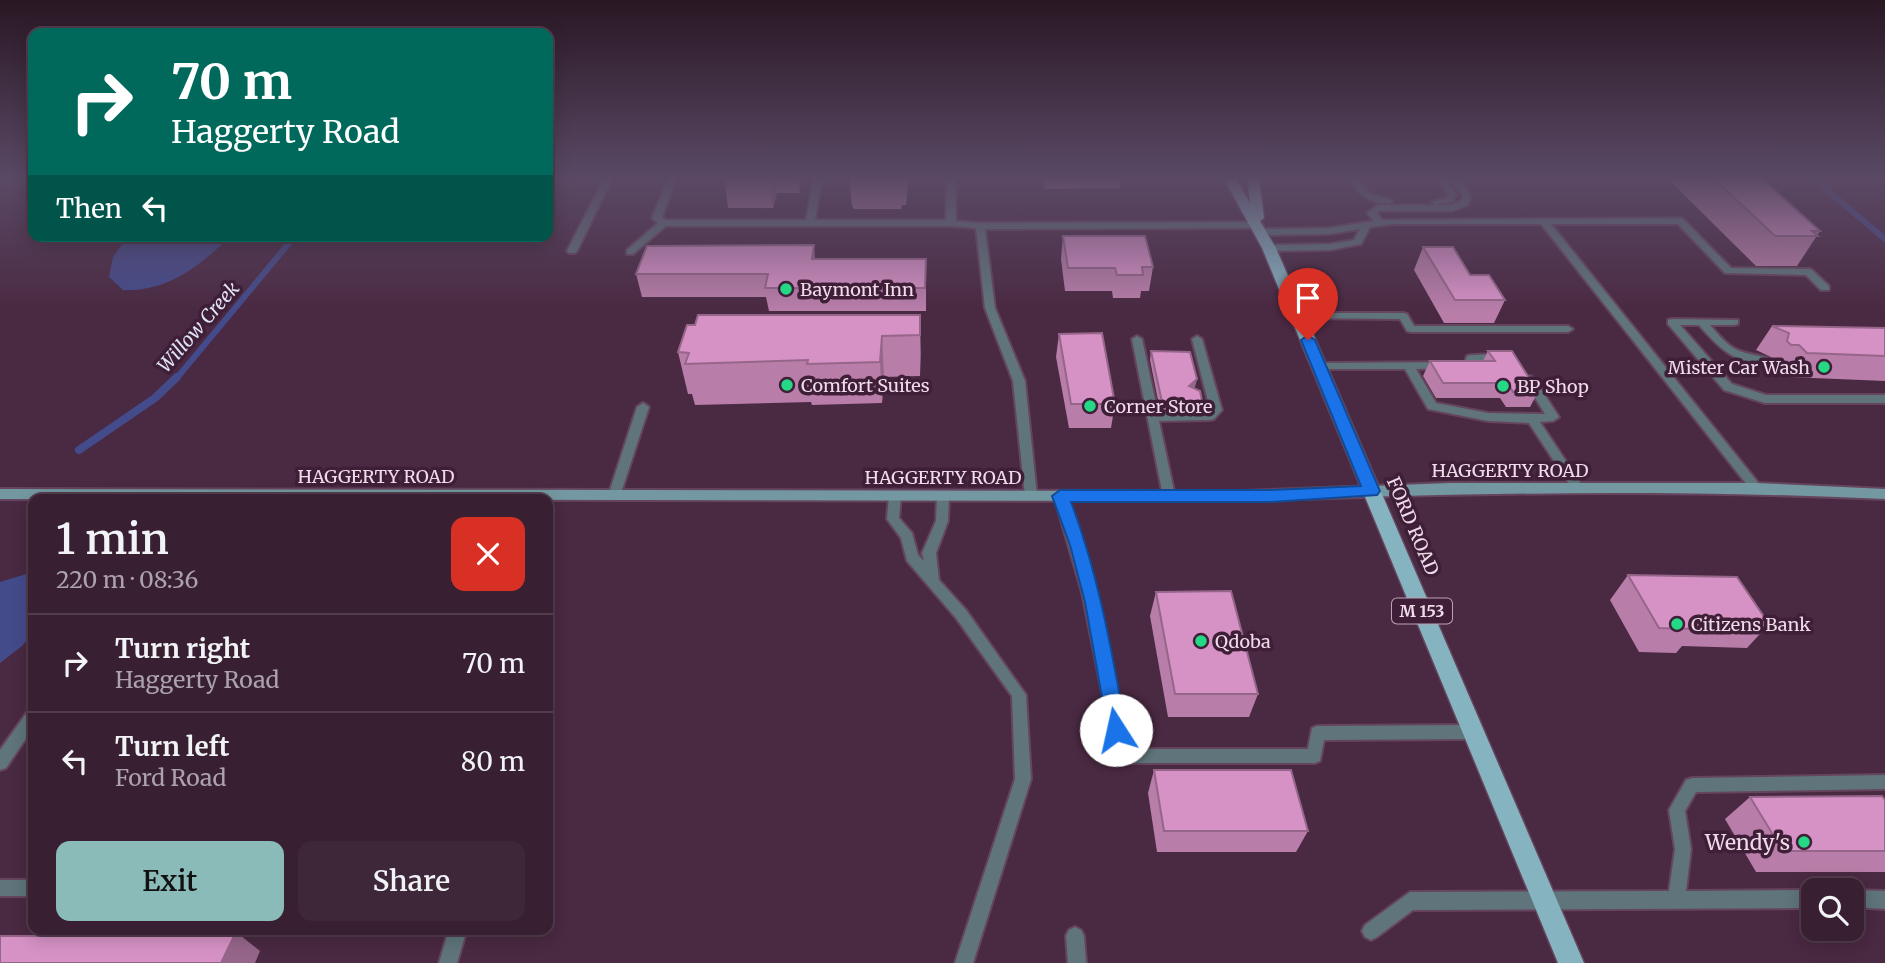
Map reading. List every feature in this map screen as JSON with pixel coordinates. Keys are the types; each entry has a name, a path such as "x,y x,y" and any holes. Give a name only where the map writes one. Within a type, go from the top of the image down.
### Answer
{"main road":[{"name":"FORD ROAD","path":"1256,222 1320,366 1571,963"},
{"name":"FORD ROAD","path":"1259,222 1260,229"},
{"name":"HAGGERTY ROAD","path":"553,496 1299,496 1371,491 1756,488 1885,494"},
{"name":"HAGGERTY ROAD","path":"0,494 28,494"}],"lane":[{"path":"572,251 587,222"},
{"path":"630,252 664,223 951,223 980,226 1329,231 1380,223 1467,222"},
{"path":"1545,222 1756,488"},
{"path":"1681,222 1728,271 1809,272 1825,288"},
{"path":"1269,248 1330,247 1358,242 1366,225"},
{"path":"980,226 990,308 1019,381 1031,496"},
{"path":"1298,316 1403,316 1410,329 1568,329"},
{"path":"1734,322 1672,322 1728,387 1765,398 1885,399"},
{"path":"1702,322 1730,353 1745,359 1765,360"},
{"path":"1138,339 1149,376 1152,417 1169,496"},
{"path":"1152,417 1210,416 1216,410 1197,339"},
{"path":"1320,366 1408,365 1469,365 1471,358 1519,362 1553,417 1488,417 1432,406 1408,365"},
{"path":"1192,376 1207,375"},
{"path":"1196,393 1212,393"},
{"path":"614,496 643,407"},
{"path":"1532,419 1579,490"},
{"path":"895,496 893,519 907,536 912,557 961,614 1019,695 1023,779 964,963"},
{"path":"933,582 929,553 942,521 943,496"},
{"path":"1060,496 1079,545 1094,602 1121,756 1315,756 1317,733 1473,732"},
{"path":"0,763 28,723"},
{"path":"1677,898 1683,849 1677,810 1692,785 1885,782"},
{"path":"0,888 28,888"},
{"path":"1371,931 1410,901 1801,899"},
{"path":"1864,899 1885,900"},
{"path":"448,963 456,935"},
{"path":"1074,936 1077,963"}],"water":[{"path":"124,242 224,242 195,267 154,287 123,290 109,277 113,257"},
{"path":"28,574 28,639 0,663 0,582"}],"building":[{"path":"1760,222 1810,222 1820,231 1812,231 1818,236 1775,236"},
{"path":"1063,236 1145,236 1153,267 1142,267 1143,275 1117,275 1115,268 1068,268"},
{"path":"814,245 812,259 926,259 925,288 765,288 768,274 636,274 647,246"},
{"path":"1423,247 1453,247 1470,275 1489,275 1505,300 1455,300"},
{"path":"698,315 920,315 920,335 882,336 880,362 807,364 808,360 685,364 689,353 678,352 687,325 695,325"},
{"path":"1772,326 1885,328 1885,356 1807,353 1799,345 1791,345 1787,341 1789,333"},
{"path":"1102,333 1115,404 1071,404 1059,334"},
{"path":"1151,351 1190,352 1197,379 1189,386 1200,391 1202,401 1162,402"},
{"path":"1488,351 1512,351 1538,392 1513,392 1508,383 1443,383 1430,361 1495,361"},
{"path":"1628,575 1737,577 1769,624 1693,623 1697,629 1659,628"},
{"path":"1231,591 1258,694 1175,694 1156,592"},
{"path":"1154,770 1291,770 1308,831 1164,831"},
{"path":"1882,796 1885,800 1885,851 1783,851 1750,797"},
{"path":"235,935 221,963 0,963 0,936"}],"waterway":[{"path":"1865,222 1885,239"},
{"name":"Willow Creek","path":"176,379 290,242"},
{"name":"Willow Creek","path":"79,450 155,398 177,377"}],"place":[{"name":"Baymont Inn","path":"786,289"},
{"name":"Mister Car Wash","path":"1824,367"},
{"name":"Comfort Suites","path":"787,385"},
{"name":"BP Shop","path":"1503,386"},
{"name":"Corner Store","path":"1090,406"},
{"name":"Citizens Bank","path":"1677,624"},
{"name":"Qdoba","path":"1201,641"},
{"name":"Wendy's","path":"1804,842"}],"route":[{"path":"1116,730 1094,602 1079,545 1060,496 1299,496 1371,491 1308,340"}]}
